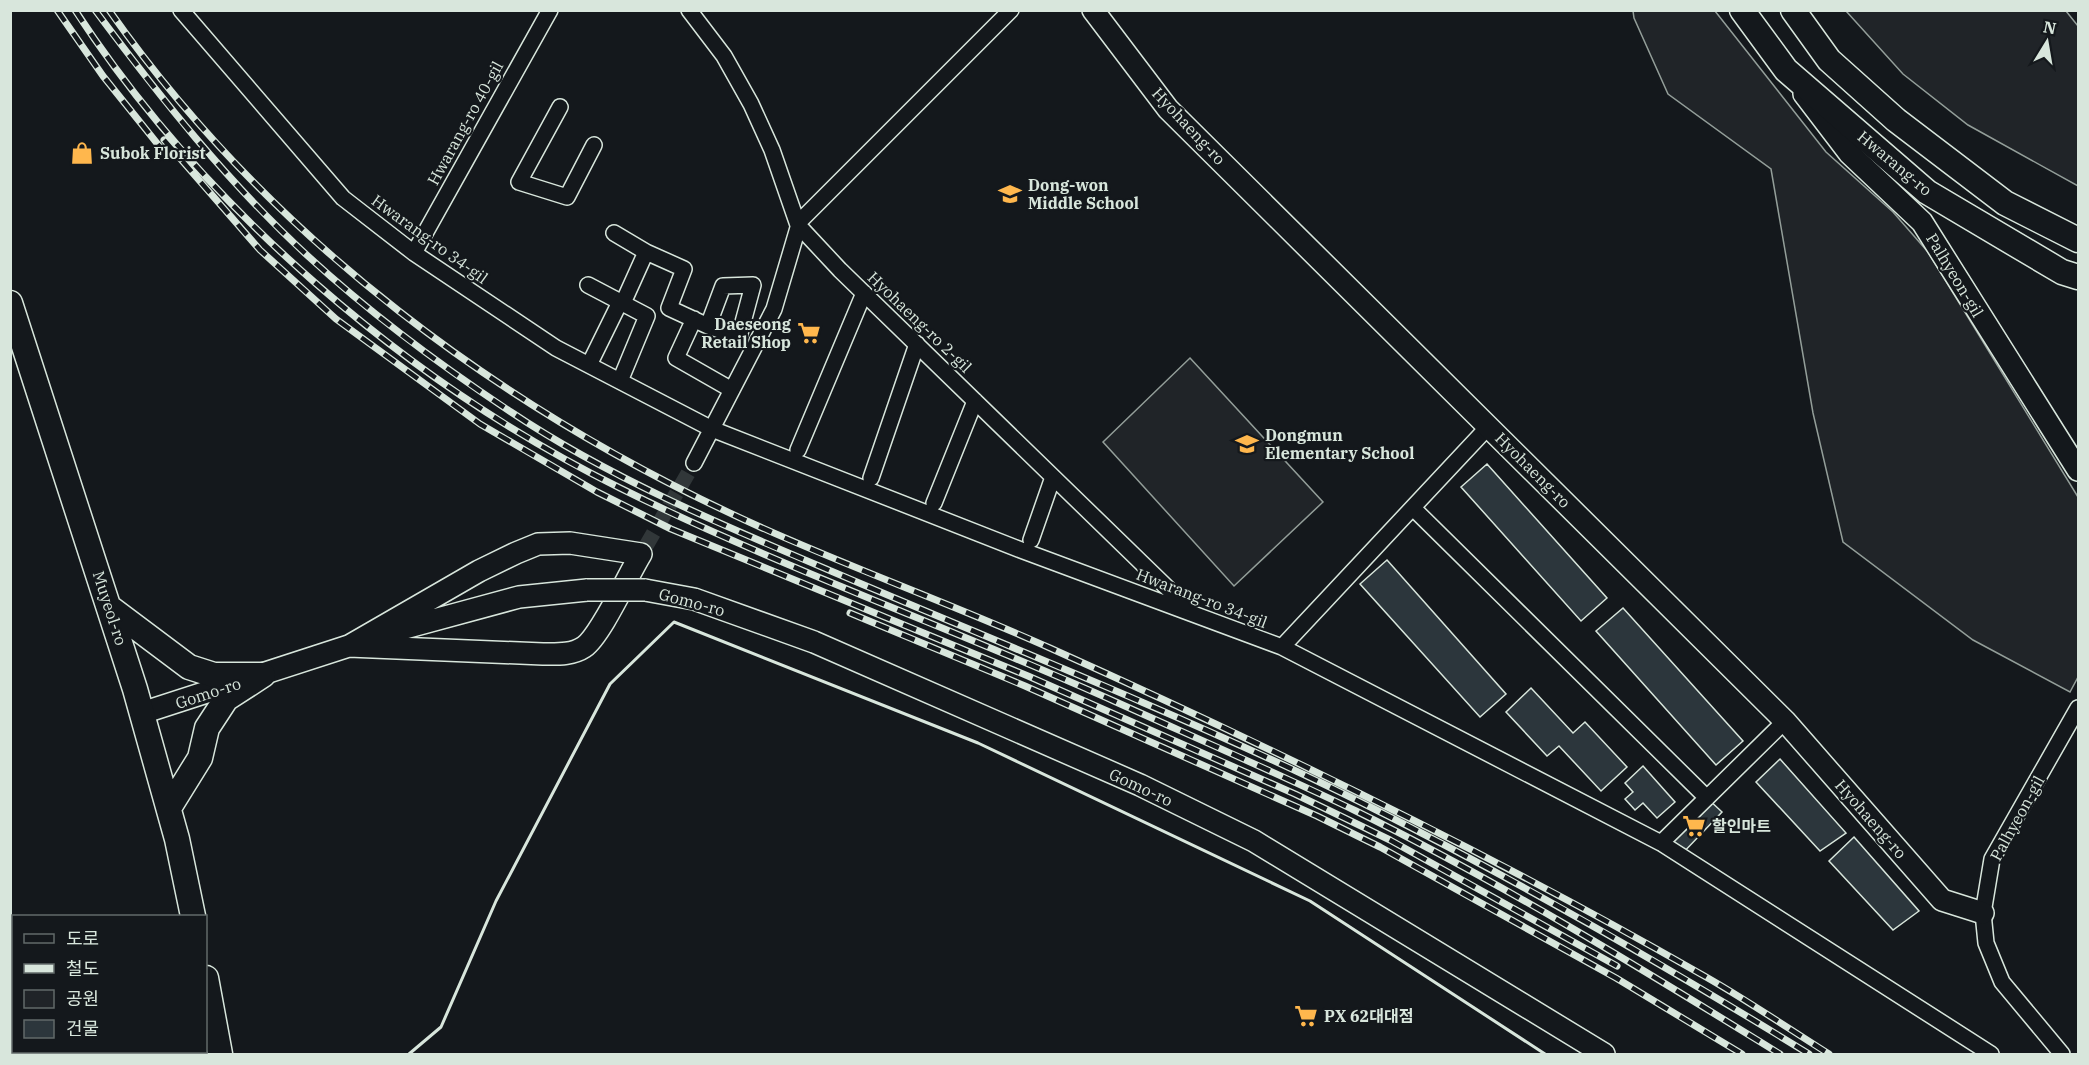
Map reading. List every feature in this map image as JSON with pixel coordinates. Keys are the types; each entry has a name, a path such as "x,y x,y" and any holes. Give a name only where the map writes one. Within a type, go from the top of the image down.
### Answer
{"main road":[{"name":"Hyohaeng-ro","path":"1093,10 1168,109 1785,721 1942,900 1983,913"},
{"name":"Hwarang-ro","path":"1742,10 1786,70 1927,192 2070,274"},
{"name":"Hwarang-ro","path":"1793,10 1829,60 1896,120 2005,203 2079,240"},
{"name":"Palhyeon-gil","path":"1786,70 1848,153 1922,222 2079,470"},
{"name":"Muyeol-ro","path":"10,303 109,607 141,714 169,808 193,915"},
{"path":"570,543 643,550 598,629 585,646 566,654 349,646 479,571 538,544 570,543"},
{"name":"Gomo-ro","path":"141,714 420,623 519,597 587,590 645,590 694,599 813,642 1140,785 1254,841 1604,1054"},
{"path":"109,607 189,667 214,675 263,675"},
{"path":"169,808 200,758 207,729 226,699 263,675"},
{"path":"207,992 220,1054"}],"street":[{"name":"Hwarang-ro 34-gil","path":"181,10 227,67 344,198 414,253 556,348 712,429 1021,550 1282,647 1661,843 1991,1054"},
{"name":"Hwarang-ro 40-gil","path":"414,253 550,10"},
{"name":"Hyohaeng-ro 2-gil","path":"689,10 724,56 751,104 772,150 798,225 1192,613"},
{"path":"694,463 774,309 800,221 1011,10"},
{"path":"560,107 519,182 567,197 594,145"},
{"path":"614,233 646,252 684,268 669,308 708,326"},
{"path":"589,364 646,252"},
{"path":"588,285 647,316 620,381"},
{"path":"798,450 864,292"},
{"path":"694,319 676,358 732,390"},
{"path":"871,478 917,344"},
{"path":"934,503 975,401"},
{"path":"1282,647 1489,426"},
{"path":"1031,540 1053,477"},
{"path":"1413,508 1707,798"},
{"name":"Palhyeon-gil","path":"2062,1054 2002,982 1986,943 1983,913 1992,859 2079,708"},
{"path":"1661,843 1785,721"}],"green space":[{"path":"1633,11 1715,11 1826,152 1893,212 1928,252 2078,497 2078,677 2070,692 1973,640 1843,542 1813,413 1771,169 1668,94"},
{"path":"1846,11 2066,11 2078,26 2078,186 1968,125 1903,74"},
{"path":"1190,358 1323,502 1234,586 1103,442"}],"building":[{"path":"1487,464 1607,598 1581,621 1461,487"},
{"path":"1387,560 1506,694 1480,717 1360,584"},
{"path":"1623,608 1743,741 1716,765 1596,631"},
{"path":"1531,688 1573,733 1585,722 1627,767 1601,791 1559,746 1547,756 1506,712"},
{"path":"1780,759 1846,833 1820,851 1756,782"},
{"path":"1643,766 1675,802 1657,818 1643,803 1635,810 1625,799 1633,792 1625,783"},
{"name":"할인마트","path":"1707,798 1722,812 1680,856 1665,839"},
{"path":"1854,837 1919,911 1893,930 1829,861"}],"tunnel":[{"path":"646,546 694,463"}],"railway":[{"path":"57,10 103,76 164,152"},
{"path":"75,10 127,83 185,154 248,221 317,284 389,343 464,397 541,446 620,488 742,545 1054,675 1356,811 1518,897 1780,1054"},
{"path":"95,10 196,138 279,229 357,299 407,338 484,394 549,436 627,479 708,518 1190,723 1373,808 1563,909 1687,980 1809,1054"},
{"path":"109,10 173,93 243,171 318,244 399,311 484,373 572,429 664,480 758,526 1050,648 1379,803 1540,886 1699,973 1829,1054"},
{"path":"164,140 260,250 336,319 480,424 597,492 671,529 1028,676 1295,794 1390,840 1617,966"},
{"path":"850,613 1025,686 1317,816 1380,847 1616,978 1742,1054"}],"wall":[{"path":"409,1054 441,1027 496,901 610,684 674,622 978,743 1310,901 1545,1054"}],"place":[{"name":"Subok Florist","path":"82,153"},
{"name":"Dong-won Middle School","path":"1010,194"},
{"name":"Daeseong Retail Shop","path":"809,333"},
{"name":"Dongmun Elementary School","path":"1247,444"},
{"name":"할인마트","path":"1694,826"},
{"name":"PX 62대대점","path":"1306,1016"}]}
